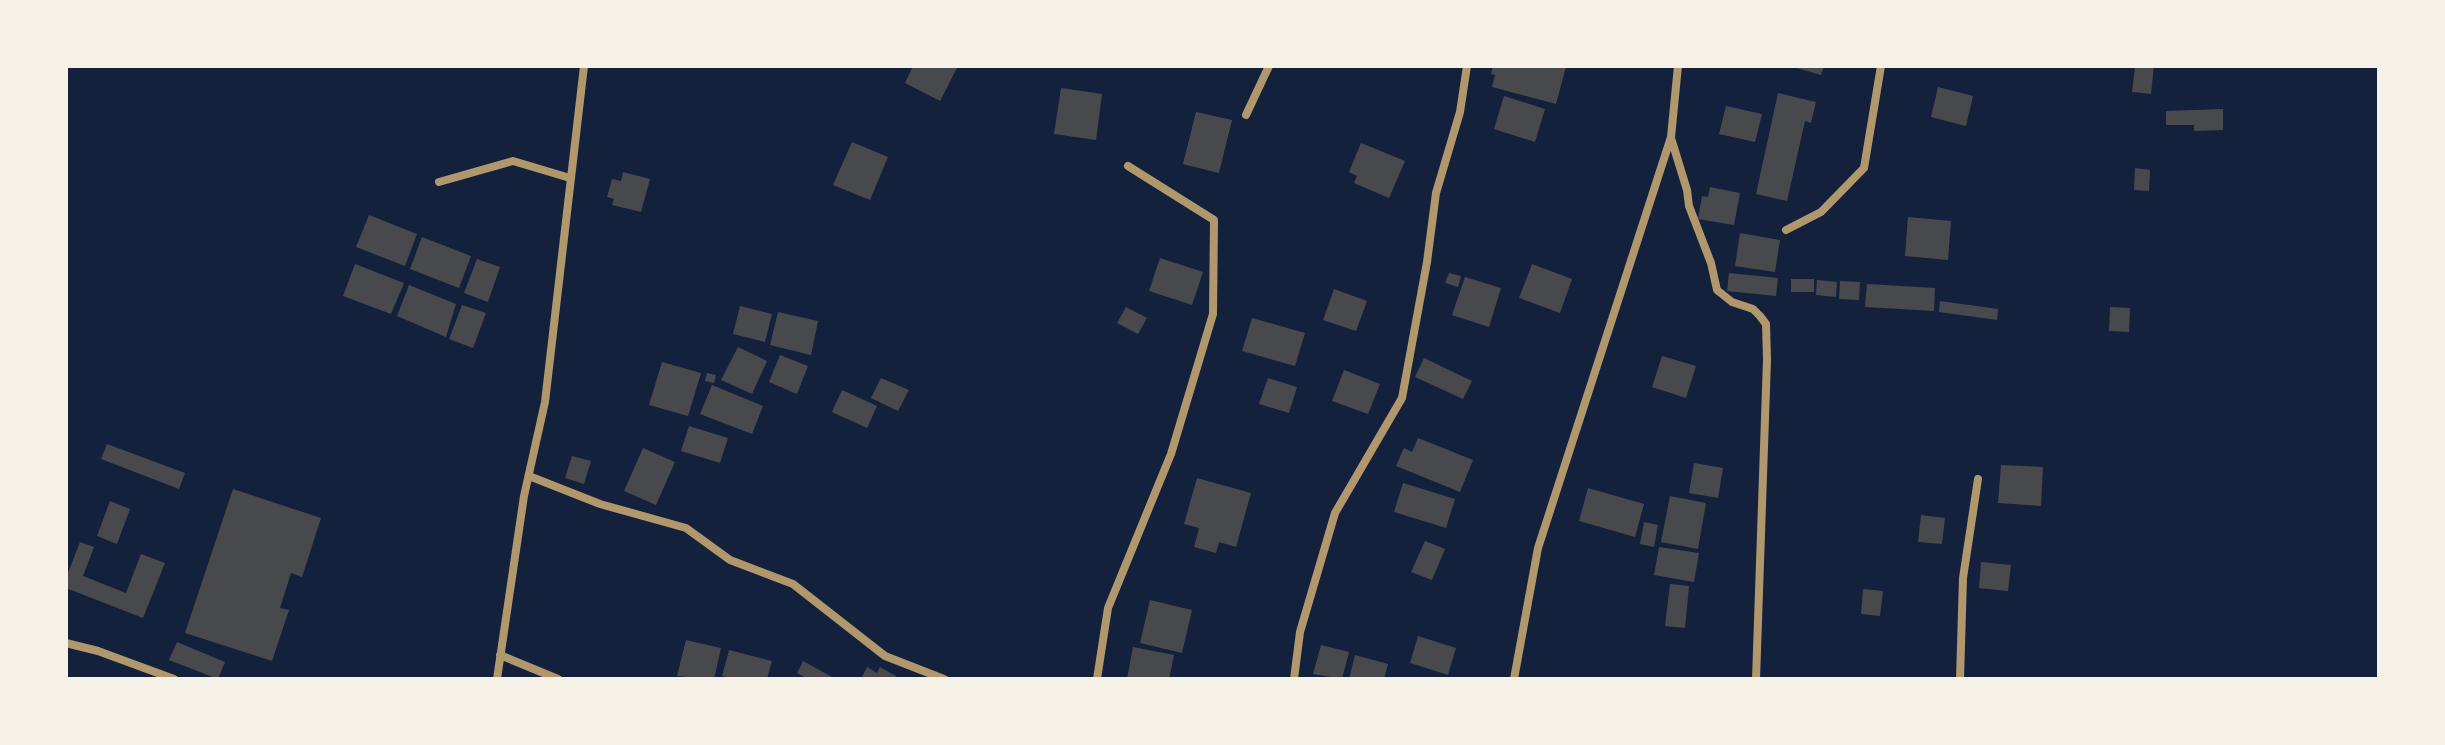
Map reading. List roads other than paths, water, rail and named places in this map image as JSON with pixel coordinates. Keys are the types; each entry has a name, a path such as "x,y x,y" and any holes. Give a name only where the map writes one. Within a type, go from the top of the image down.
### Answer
{"street":[{"path":"497,679 506,606 545,402 584,66"},
{"path":"1246,115 1269,66"},
{"path":"1294,679 1300,632 1335,513 1402,398 1427,262 1436,193 1460,112 1467,66"},
{"path":"1514,679 1538,548 1671,137 1678,66"},
{"path":"1786,230 1821,212 1864,168 1881,66"},
{"path":"1671,137 1689,206 1711,263 1717,290 1732,302 1753,309 1766,324 1756,679"},
{"path":"439,182 513,161 570,178"},
{"path":"1097,679 1108,608 1171,454 1213,314 1214,220 1128,166"},
{"path":"529,476 600,504 686,528 730,560 793,584 885,656 944,679"},
{"path":"1960,679 1963,578 1978,479"},
{"path":"66,643 98,651 174,679"},
{"path":"500,655 558,679"}]}
